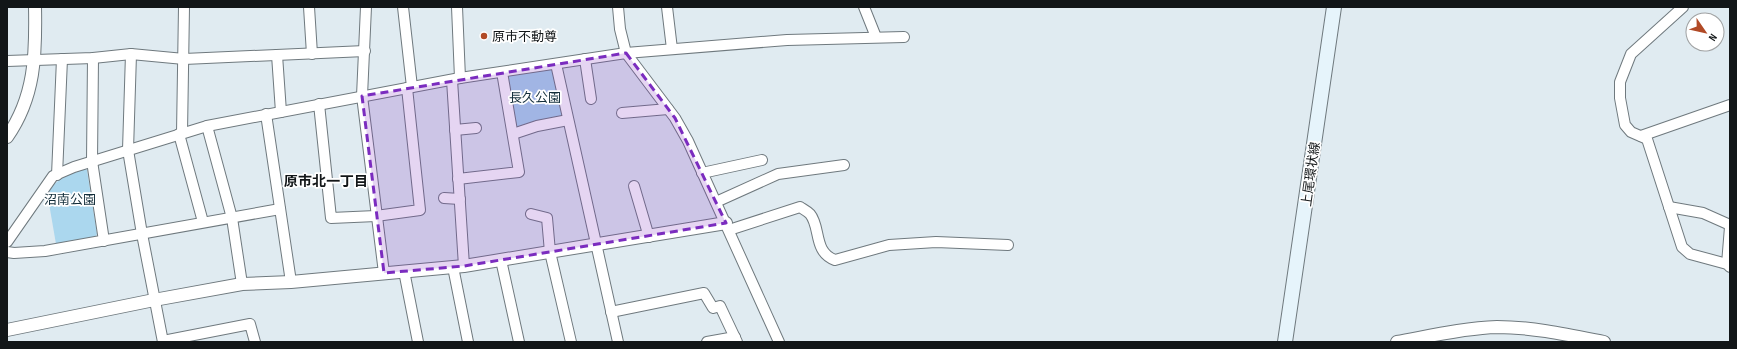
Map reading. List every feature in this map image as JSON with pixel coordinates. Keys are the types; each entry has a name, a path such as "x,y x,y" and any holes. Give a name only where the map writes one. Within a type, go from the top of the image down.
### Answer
{"main road":[{"name":"上尾環状線","path":"1285,342 1334,7"}],"street":[{"path":"7,137 21,114 32,80 35,7"},
{"path":"184,7 184,59 181,134 203,222"},
{"path":"309,7 312,54"},
{"path":"366,7 362,96 384,273"},
{"path":"319,104 330,218 376,216 420,210 402,7"},
{"path":"457,7 455,130 460,199 459,266 468,342"},
{"path":"618,7 620,29 626,53 668,109 688,141 779,342"},
{"path":"667,7 672,49"},
{"path":"864,7 876,37"},
{"path":"1669,207 1703,213 1730,226 1728,265 1690,254 1682,247 1669,207 1647,139 1631,132 1626,125 1620,98 1620,82 1631,54 1683,7"},
{"path":"7,242 53,176 92,161 207,126 456,79 626,53 787,40 904,37"},
{"path":"7,61 93,58 131,54 184,59 365,51"},
{"path":"131,54 128,150 154,300 163,342 250,324 255,342"},
{"path":"277,55 281,112"},
{"path":"93,58 92,161 104,241"},
{"path":"57,175 62,59"},
{"path":"585,59 592,98"},
{"path":"556,64 618,342"},
{"path":"458,179 519,172 502,72"},
{"path":"1641,136 1730,105"},
{"path":"622,113 668,109"},
{"path":"266,114 291,282"},
{"path":"513,134 536,126 568,120"},
{"path":"207,126 232,218 242,284"},
{"path":"455,130 476,128"},
{"path":"702,173 762,160"},
{"path":"716,202 778,174 844,165"},
{"path":"634,186 649,237"},
{"path":"444,198 460,199"},
{"path":"7,330 154,300 242,284 291,282 459,266 649,237 728,227 800,207 811,215 824,253 828,257 835,260 889,245 936,242 1008,245"},
{"path":"7,252 45,251 280,209"},
{"path":"531,214 547,218 550,252 571,342"},
{"path":"501,260 519,342"},
{"path":"404,271 418,342"},
{"path":"611,312 704,293 713,308 720,306 736,339 707,342"},
{"path":"1397,342 1470,329 1497,327 1543,330 1604,342"}],"highlighted area":[{"path":"626,53 675,118 726,223 464,266 384,273 362,96"}],"green space":[{"name":"長久公園","path":"552,68 555,70 562,115 558,119 516,128 507,79 509,76"},
{"name":"沼南公園","path":"83,168 87,170 97,234 95,237 56,244 47,192 63,177"}],"place":[{"name":"原市不動尊","path":"484,36"}],"district":[{"name":"原市北一丁目","path":"326,181"}]}
